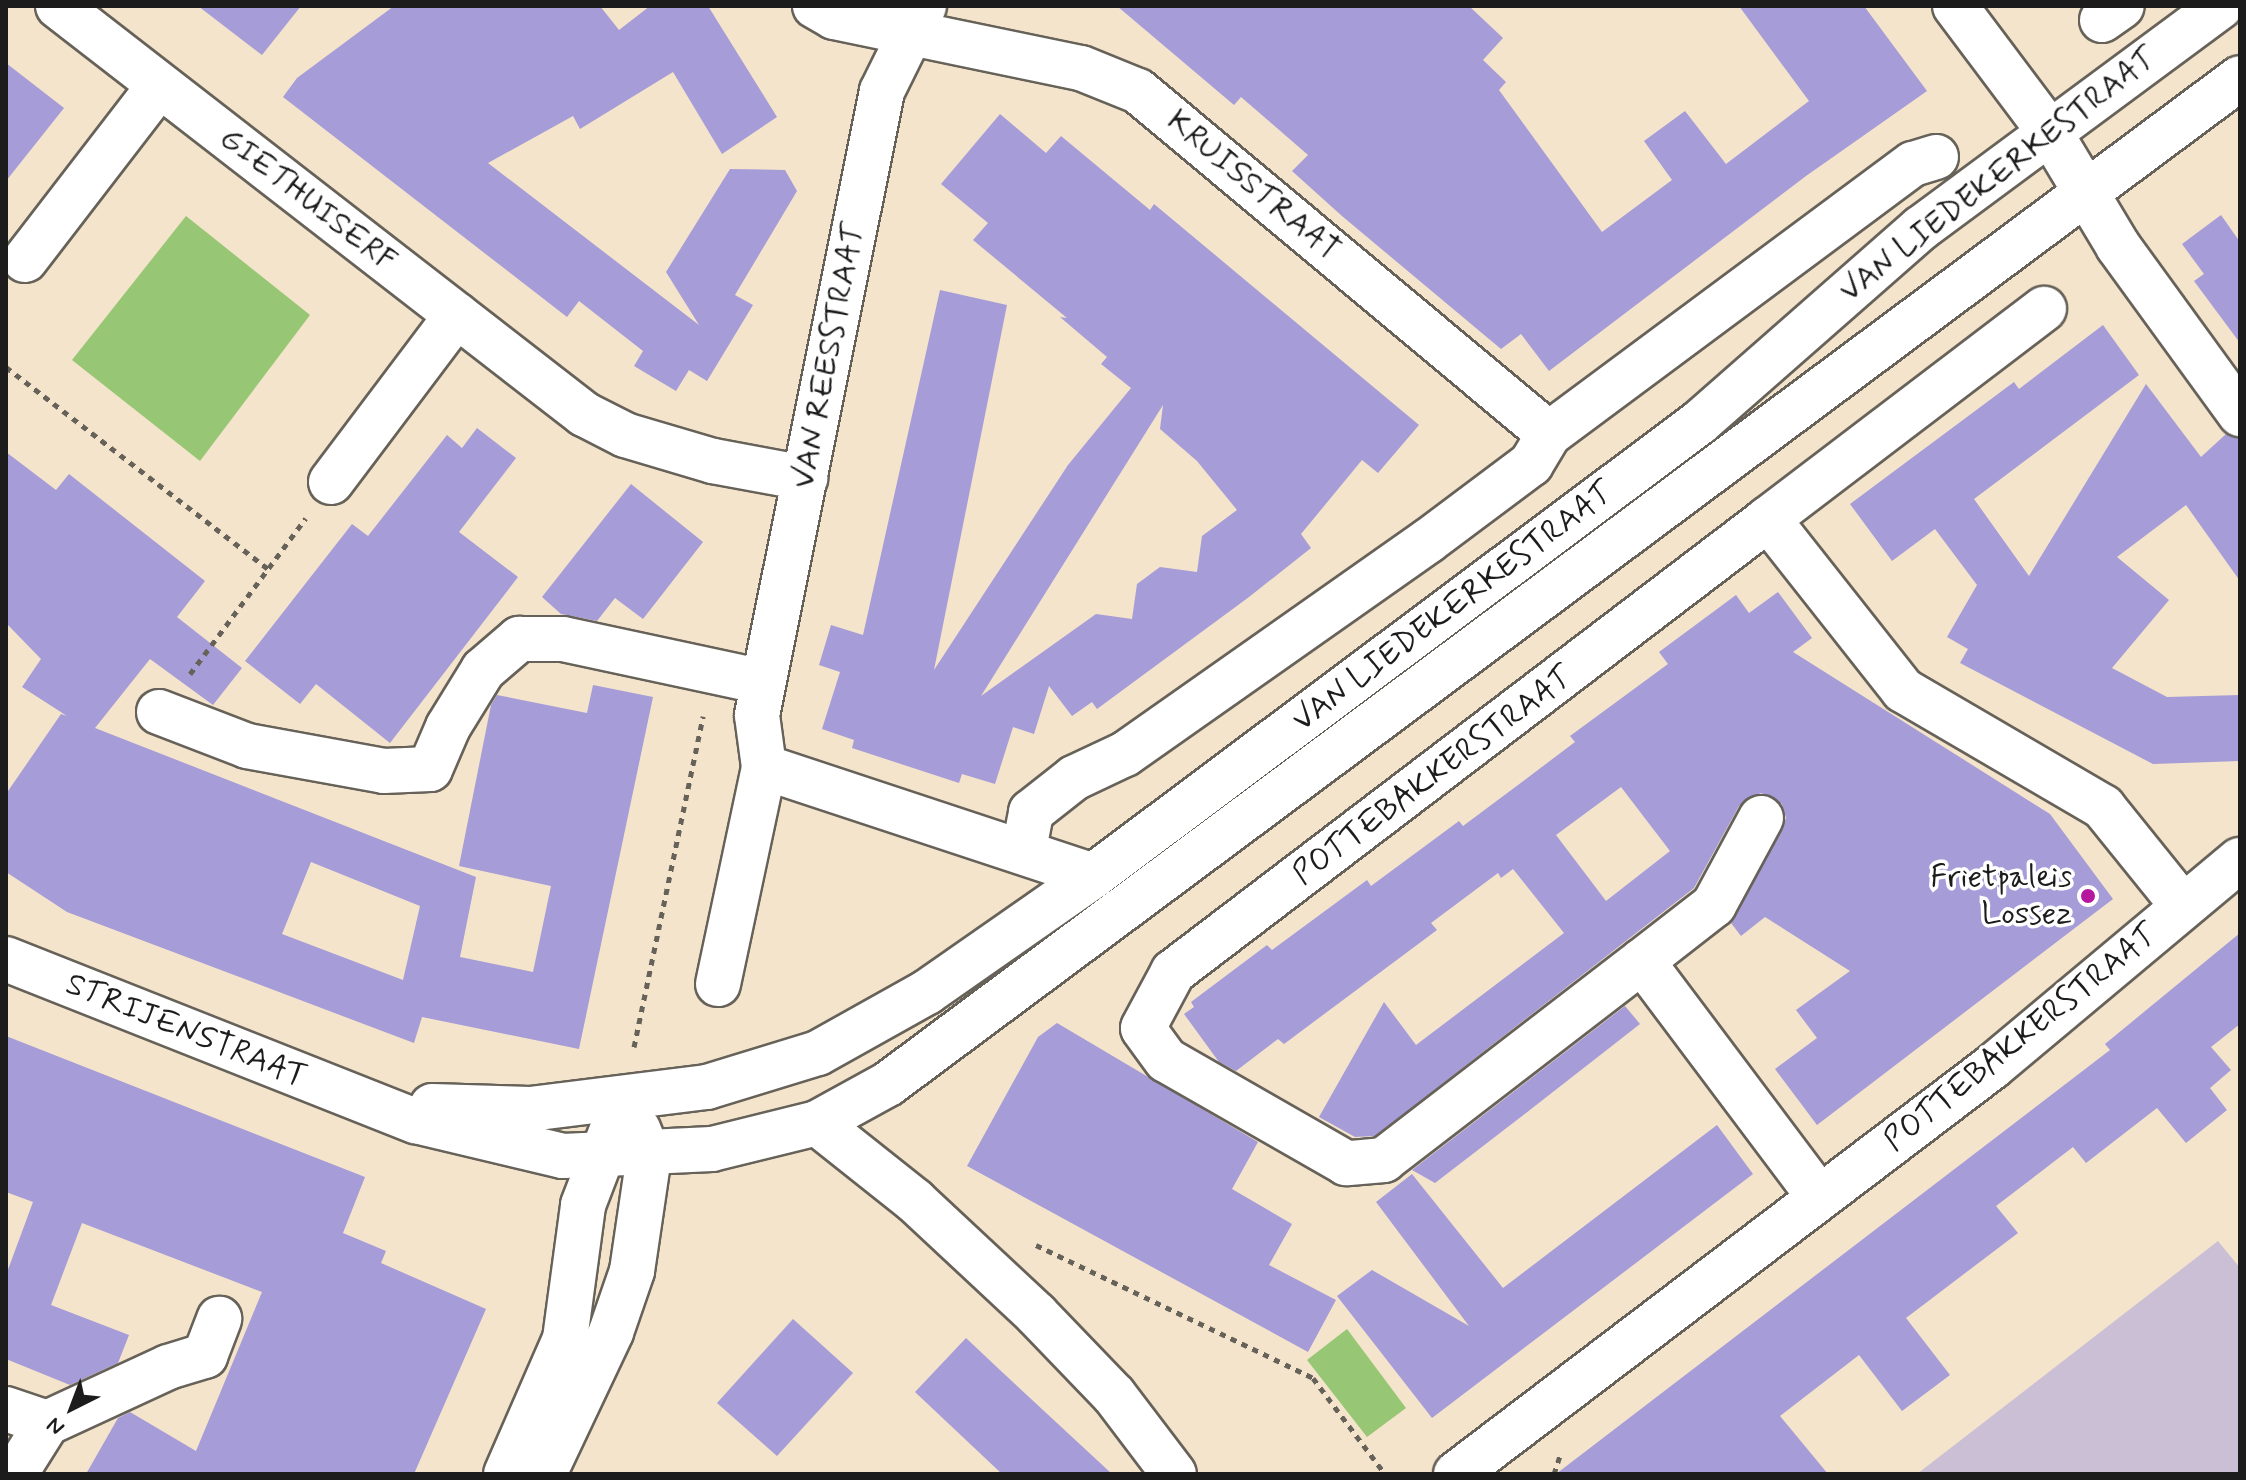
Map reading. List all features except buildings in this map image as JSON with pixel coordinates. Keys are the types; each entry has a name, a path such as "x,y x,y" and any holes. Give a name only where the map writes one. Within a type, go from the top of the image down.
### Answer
{"street":[{"name":"GIETHUISERF","path":"58,6 584,414 625,435 713,461 805,478"},
{"name":"KRUISSTRAAT","path":"815,6 834,17 916,20 1081,68 1138,91 1549,434"},
{"path":"1955,6 2049,131 2082,192 2240,414"},
{"name":"VAN LIEDEKERKESTRAAT","path":"626,1101 707,1087 818,1053 927,992 1093,876 1700,422 1921,228 2221,6"},
{"name":"VAN REESSTRAAT","path":"718,984 764,767 757,715 763,682 882,91 916,20"},
{"name":"VAN LIEDEKERKESTRAAT","path":"649,1156 771,1138 817,1123 888,1084 1732,461 2082,192 2240,78"},
{"path":"25,260 159,86"},
{"name":"VAN LIEDEKERKESTRAAT","path":"1024,849 1031,812 1053,795 1125,754 1428,541 1531,464 1549,434 1913,164 1936,157"},
{"path":"1768,519 2044,309"},
{"path":"331,482 457,315"},
{"name":"POTTEBAKKERSTRAAT","path":"1761,818 1714,905 1384,1160 1346,1163 1166,1060 1143,1028 1173,972 1768,519 1903,690 2103,807 2183,906"},
{"path":"159,712 247,746 384,771 430,769 448,727 483,670 519,639 563,639 763,682"},
{"path":"764,767 1024,849 1093,876"},
{"name":"POTTEBAKKERSTRAAT","path":"1456,1474 1992,1067 2240,860"},
{"name":"STRIJENSTRAAT","path":"6,959 416,1121 563,1156 649,1156"},
{"path":"1642,961 1820,1198"},
{"path":"544,1474 611,1332 632,1271 649,1156 626,1101"},
{"path":"506,1474 565,1339 583,1205 599,1157 626,1101"},
{"name":"STRIJENSTRAAT","path":"367,1103 530,1109 626,1101"},
{"path":"817,1123 915,1201 1104,1385 1174,1474"},
{"path":"15,1474 47,1423 168,1367 205,1356 219,1319"},
{"path":"6,1409 47,1423"}],"path":[{"path":"6,367 270,570"},
{"path":"159,712 270,570 331,482"},
{"path":"626,1101 712,672"},
{"path":"1030,1242 1313,1378 1385,1474"}],"shaded area":[{"path":"2218,1241 2240,1268 2240,1474 1917,1474"}],"green space":[{"path":"186,216 310,315 200,461 72,360"},
{"path":"1347,1329 1406,1408 1367,1437 1307,1360"}],"place":[{"name":"Frietpaleis Lossez","path":"2088,896"}]}
